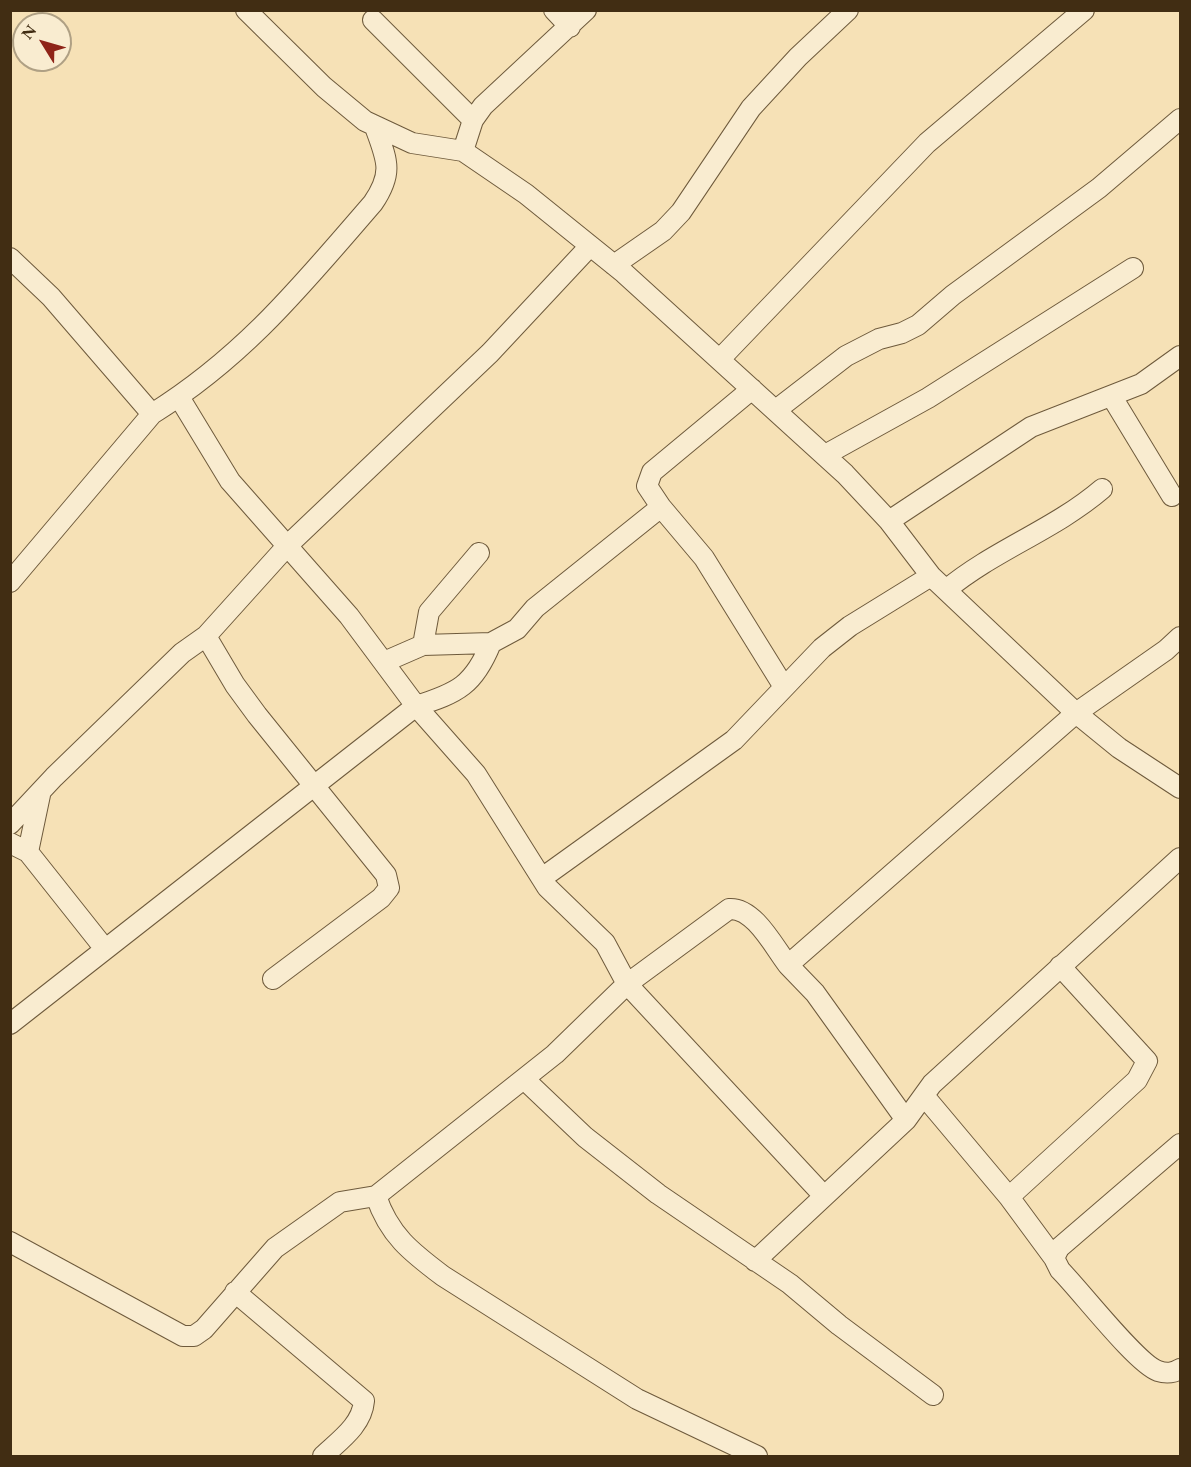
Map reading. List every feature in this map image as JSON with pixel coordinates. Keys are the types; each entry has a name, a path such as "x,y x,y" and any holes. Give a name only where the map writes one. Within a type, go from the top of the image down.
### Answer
{"street":[{"path":"246,10 324,87 375,126 412,142 462,151 526,194 614,265 825,455 889,521 931,576 1076,713 1119,748 1180,788"},
{"path":"554,10 570,27"},
{"path":"462,151 473,120 505,85 586,10"},
{"path":"614,265 663,231 681,212 751,108 798,57 848,10"},
{"path":"720,359 927,143 1084,10"},
{"path":"373,20 473,120"},
{"path":"776,410 846,356 879,339 902,333 918,325 953,295 1099,188 1180,119"},
{"path":"10,582 152,414 179,397 230,358 291,299 373,203 385,186 389,165 375,126"},
{"path":"389,165 412,142"},
{"path":"10,824 40,795 54,777 182,653 206,636 288,545 490,353 591,246"},
{"path":"10,258 51,297 152,414"},
{"path":"825,455 927,398 1133,268"},
{"path":"889,521 1031,427 1072,409 1112,397 1141,384 1180,356"},
{"path":"752,389 652,472 647,486 661,507 704,558 784,687"},
{"path":"179,397 230,481 263,521 288,545 384,662 416,706 476,774 547,887 605,943 627,984 824,1196"},
{"path":"1112,397 1172,496"},
{"path":"946,590 984,562 1076,511 1102,489"},
{"path":"384,662 423,645 491,643 517,629 535,608 661,507"},
{"path":"423,645 429,612 479,553"},
{"path":"542,878 734,740 800,668 850,626 931,576"},
{"path":"206,636 241,693 386,875 389,888 381,898 273,979"},
{"path":"788,965 1076,713 1166,650 1180,636"},
{"path":"10,1024 313,784 416,706 466,686 481,667 491,643"},
{"path":"40,795 19,848 105,949"},
{"path":"755,1261 906,1120 926,1096 932,1084 983,1040 1060,966 1180,858"},
{"path":"10,1242 183,1335 194,1336 204,1329 275,1248 340,1202 376,1196 570,1042 627,984 729,909 738,908 749,914 788,965 815,993 906,1120"},
{"path":"1009,1197 1137,1080 1147,1061 1060,966"},
{"path":"524,1079 585,1137 649,1187 790,1284 839,1325 933,1395"},
{"path":"926,1096 1009,1197 1054,1258 1060,1270 1118,1336 1157,1371 1173,1373 1180,1369"},
{"path":"1054,1258 1059,1248 1180,1144"},
{"path":"376,1196 384,1221 413,1254 443,1276 637,1399 757,1456"},
{"path":"235,1292 364,1401 363,1414 357,1422 322,1456"}]}
